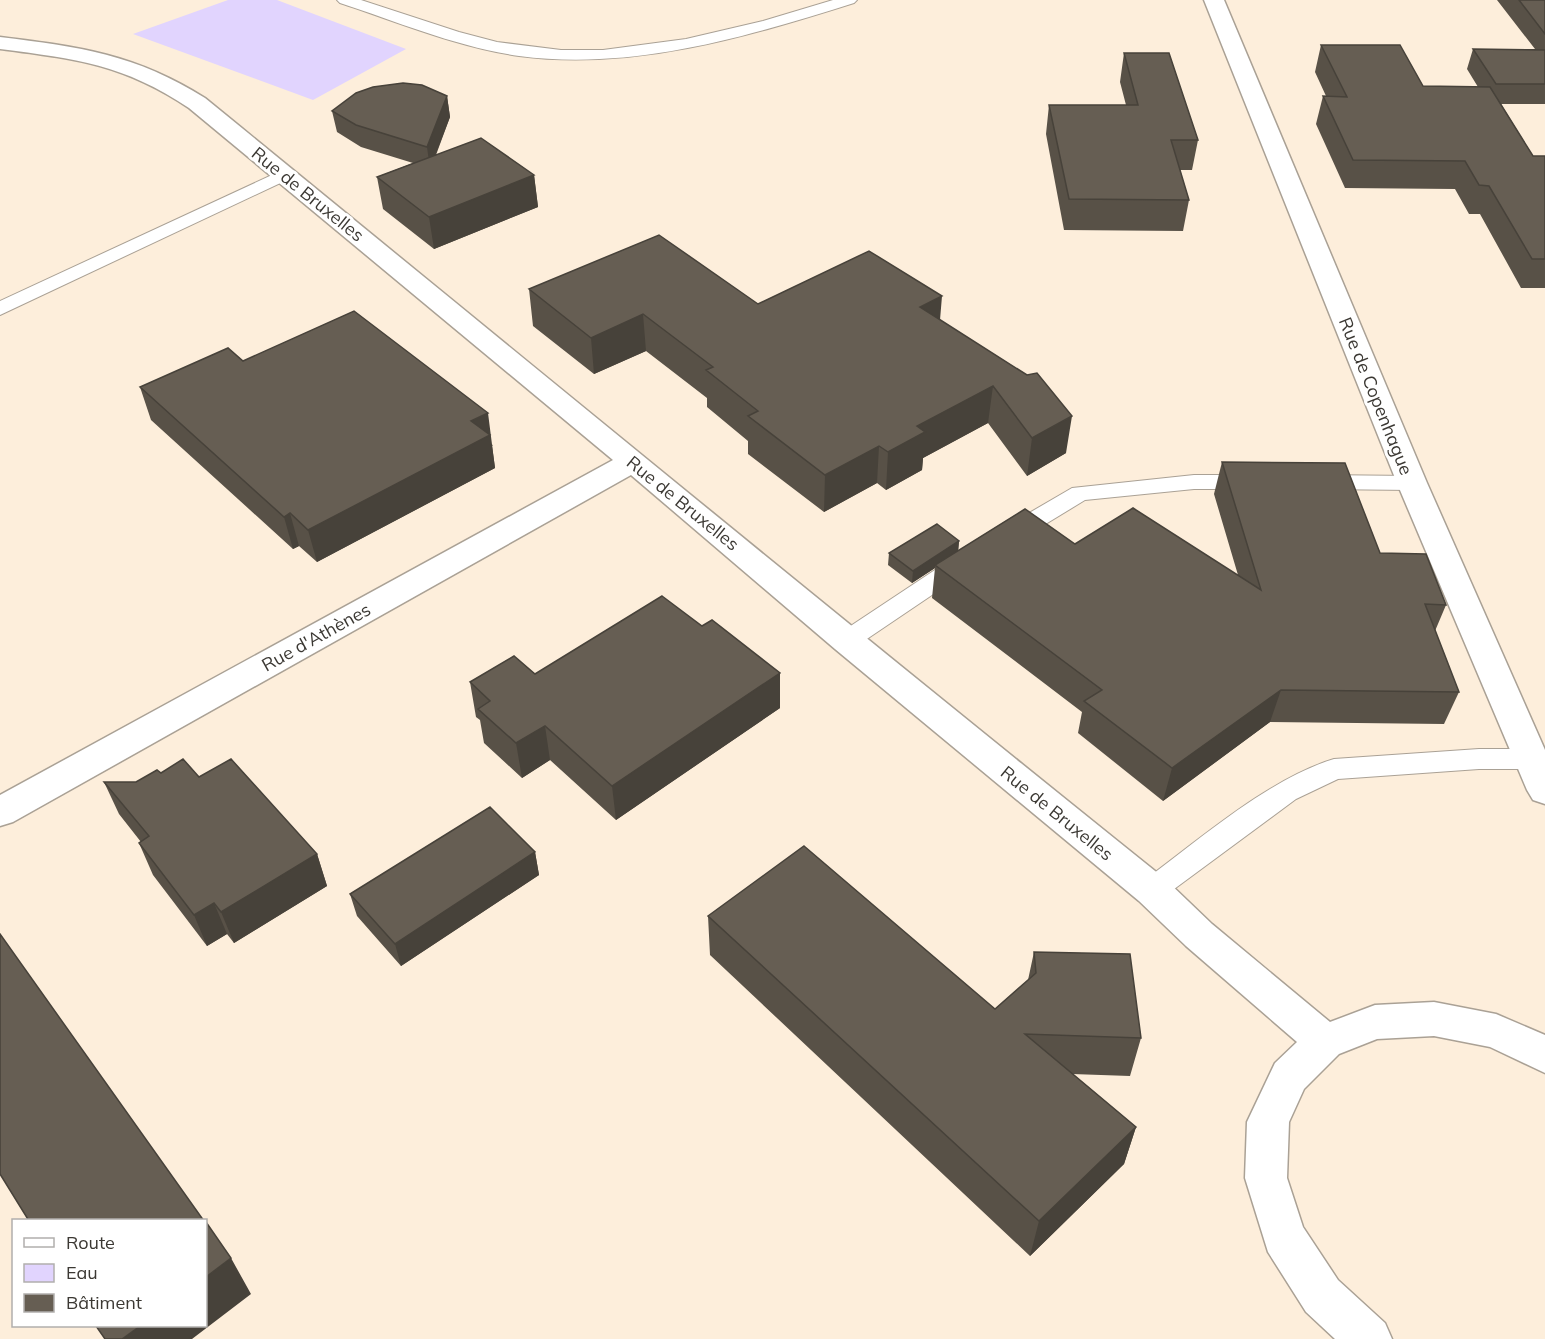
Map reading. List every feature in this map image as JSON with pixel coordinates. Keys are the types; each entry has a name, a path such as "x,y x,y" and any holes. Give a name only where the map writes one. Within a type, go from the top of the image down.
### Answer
{"street":[{"name":"Rue de Copenhague","path":"1214,0 1412,483 1545,790"},
{"name":"Rue de Bruxelles","path":"5,44 49,49 123,65 161,81 197,103 846,641 1152,890 1199,935 1325,1041"},
{"name":"Rue d'Athènes","path":"0,812 632,462"},
{"path":"1369,1339 1322,1296 1290,1247 1284,1237 1266,1178 1268,1122 1289,1076 1325,1041 1375,1022 1434,1018 1497,1031 1545,1055"}],"lane":[{"path":"345,0 462,39 518,51 553,55 612,52 719,38 849,0"},
{"path":"387,13 403,4"},
{"path":"0,309 285,174"},
{"path":"846,641 989,548 1080,493 1194,482 1278,482"},
{"path":"1302,482 1412,483"},
{"path":"1152,890 1286,792 1334,770 1479,759 1532,759"}],"shaded area":[{"path":"0,0 1545,0 1545,1339 0,1339"}],"water":[{"path":"228,0 277,0 406,49 313,100 133,34"}],"building":[{"path":"1519,0 1545,0 1545,34"},
{"path":"1321,45 1400,45 1423,86 1490,87 1533,156 1545,156 1545,259 1532,259 1489,186 1479,185 1465,161 1353,160 1323,96 1347,97"},
{"path":"1473,49 1545,50 1545,84 1496,84"},
{"path":"1124,53 1169,53 1198,140 1171,140 1189,200 1069,199 1049,105 1138,105"},
{"path":"403,83 422,85 447,96 427,147 356,125 332,111 356,93 373,87"},
{"path":"481,138 534,175 429,217 377,177"},
{"path":"659,235 758,304 869,251 942,296 920,307 1027,375 1037,373 1072,416 1032,438 993,386 917,426 925,432 888,452 879,446 825,475 748,416 758,411 706,370 713,367 643,314 591,338 529,289"},
{"path":"354,311 488,413 471,421 490,435 308,530 290,513 284,517 140,387 228,348 243,361"},
{"path":"1222,462 1345,463 1380,553 1426,554 1446,605 1425,604 1459,692 1281,690 1172,768 1084,701 1102,690 935,565 1025,509 1075,544 1133,508 1261,590"},
{"path":"937,524 959,541 913,571 889,553"},
{"path":"662,596 702,626 712,620 780,673 612,786 545,726 516,743 478,709 490,701 470,682 514,656 535,674"},
{"path":"183,759 199,777 231,759 317,854 221,912 214,903 194,915 139,843 149,836 104,782 136,782 157,770 161,773"},
{"path":"490,807 535,852 395,944 350,894"},
{"path":"804,846 995,1009 1036,973 1034,952 1130,954 1141,1038 1025,1034 1136,1127 1039,1221 708,916"},
{"path":"0,934 203,1219 28,1219 0,1174"},
{"path":"207,1223 231,1258 207,1276"},
{"path":"97,1327 139,1327 122,1339 105,1339"}]}
